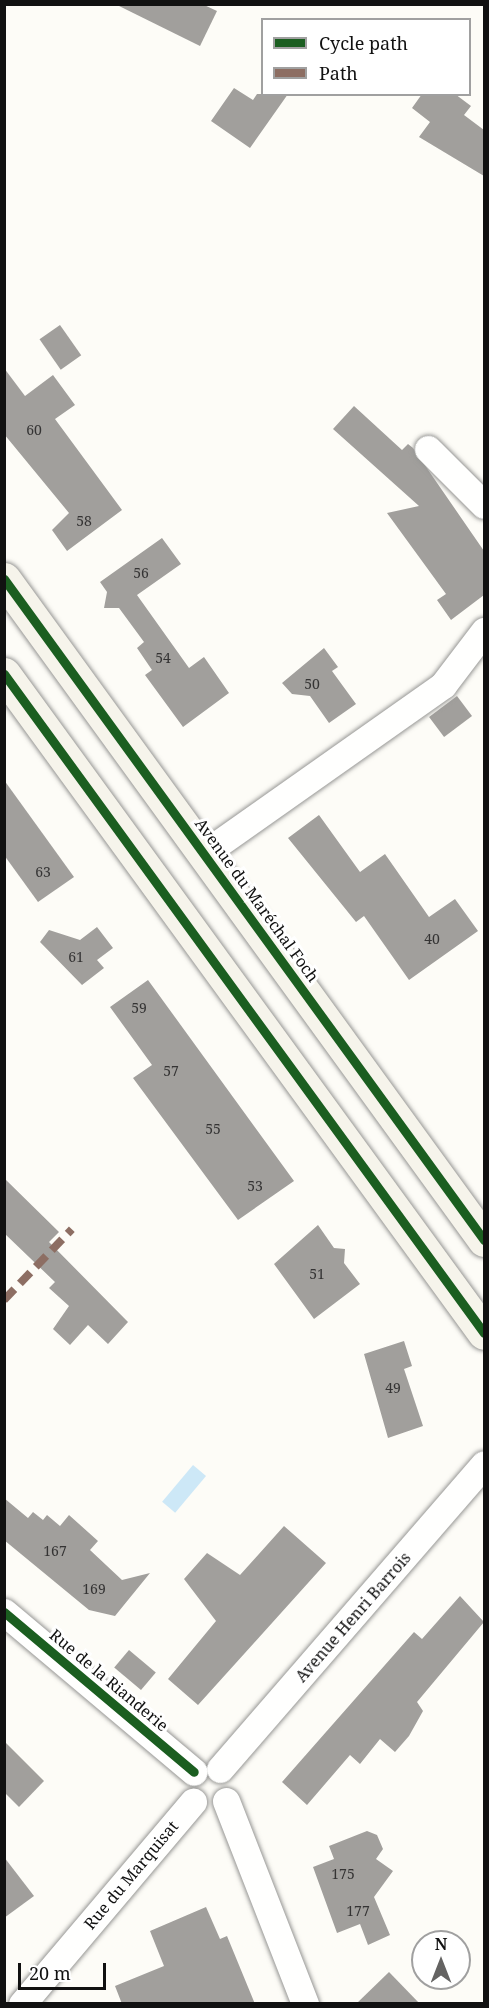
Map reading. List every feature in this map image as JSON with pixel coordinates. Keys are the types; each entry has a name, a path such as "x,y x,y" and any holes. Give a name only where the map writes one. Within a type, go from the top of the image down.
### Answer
{"main road":[{"name":"Avenue du Maréchal Foch","path":"4,579 484,1240"},
{"path":"4,674 484,1333"}],"street":[{"path":"428,449 484,505"},
{"path":"205,853 443,685 484,631"},
{"name":"Avenue Henri Barrois","path":"220,1769 484,1464"},
{"name":"Rue de la Rianderie","path":"4,1612 194,1772"},
{"path":"226,1801 209,1809 193,1802 187,1786 194,1772 206,1766 220,1769 230,1783 226,1801 305,2004"},
{"name":"Rue du Marquisat","path":"22,2004 193,1802"}],"water":[{"path":"193,1465 206,1476 175,1513 162,1502"}],"building":[{"path":"115,4 202,4 217,11 200,46"},
{"path":"234,88 253,100 257,94 287,96 250,148 211,121"},
{"path":"421,96 458,96 471,106 464,115 484,130 484,176 419,137 430,122 412,108"},
{"path":"60,325 81,355 61,370 40,339"},
{"path":"4,368 25,396 53,375 75,405 55,419 122,510 67,551 52,530 69,513 4,434"},
{"path":"354,406 402,450 408,444 413,448 484,551 484,595 451,620 437,600 446,594 387,513 419,506 333,429"},
{"path":"162,538 181,564 137,595 189,668 204,657 229,693 183,727 145,675 152,670 137,648 144,642 119,608 104,608 107,592 100,582"},
{"path":"324,648 338,667 332,671 356,704 329,723 310,696 292,694 282,683"},
{"path":"457,696 472,716 444,737 429,717"},
{"path":"4,780 74,877 38,902 4,855"},
{"path":"319,815 360,872 385,854 429,917 455,899 478,931 409,980 364,916 356,922 288,838"},
{"path":"97,927 113,948 97,960 104,968 82,985 40,942 49,930 80,940"},
{"path":"148,980 294,1181 238,1220 133,1078 152,1065 110,1007"},
{"path":"4,1178 59,1232 49,1242 128,1322 108,1344 88,1325 70,1345 53,1329 69,1306 49,1288 55,1282 4,1233"},
{"path":"318,1225 334,1248 345,1249 344,1263 360,1284 314,1319 274,1264"},
{"path":"404,1341 412,1366 404,1369 423,1426 388,1438 364,1354"},
{"path":"4,1498 28,1518 33,1512 43,1520 47,1515 60,1526 69,1515 98,1541 90,1550 122,1580 150,1573 115,1616 89,1610 4,1540"},
{"path":"284,1526 326,1563 198,1705 168,1679 216,1621 184,1579 207,1553 240,1575"},
{"path":"460,1596 484,1622 417,1702 423,1711 409,1736 395,1752 380,1739 360,1764 350,1755 307,1805 282,1782 414,1632 422,1639"},
{"path":"129,1650 156,1672 141,1690 114,1668"},
{"path":"4,1741 44,1781 19,1807 4,1792"},
{"path":"367,1831 377,1835 383,1849 376,1859 393,1871 374,1897 390,1935 368,1945 360,1924 337,1933 313,1867 334,1859 329,1846"},
{"path":"4,1857 34,1896 4,1918"},
{"path":"206,1907 220,1939 227,1936 255,2004 122,2004 115,1986 164,1966 150,1931"},
{"path":"389,1972 420,2004 356,2004"}],"marked path":[{"path":"4,1300 72,1229"}],"cycle path":[{"path":"4,579 484,1240"},
{"path":"4,674 484,1333"},
{"path":"4,1612 194,1772"}]}
